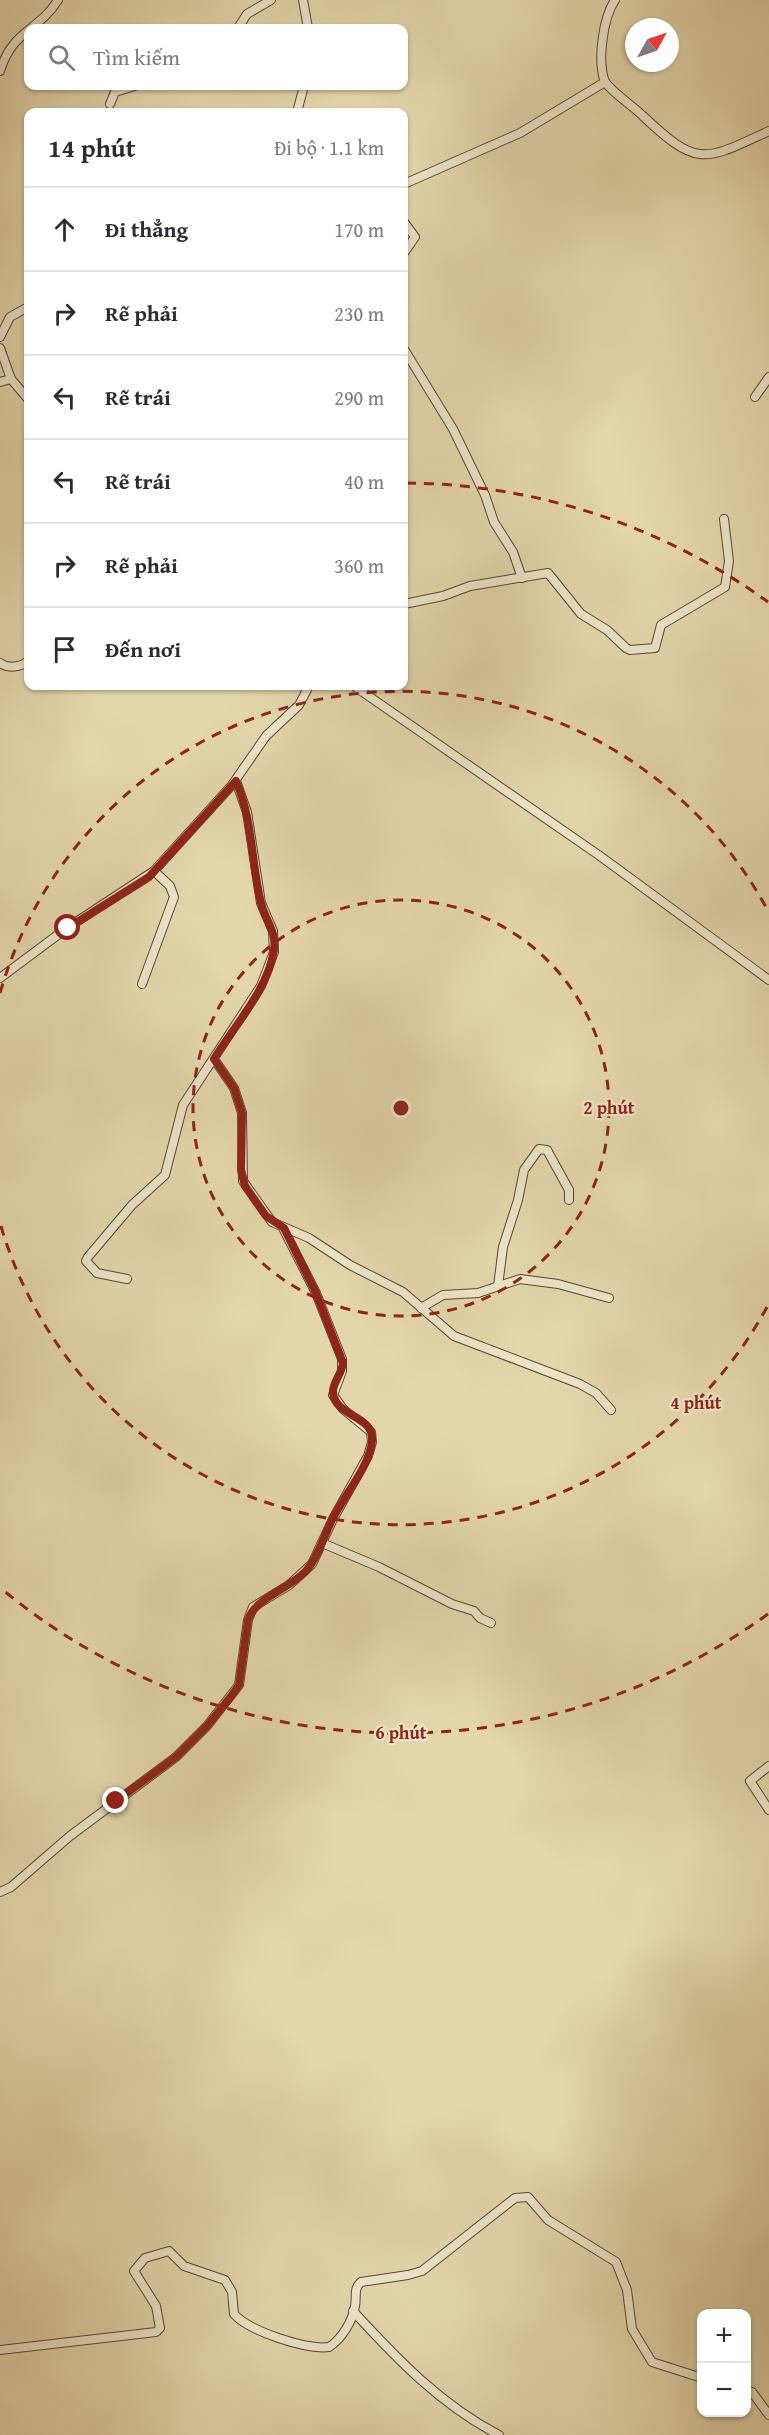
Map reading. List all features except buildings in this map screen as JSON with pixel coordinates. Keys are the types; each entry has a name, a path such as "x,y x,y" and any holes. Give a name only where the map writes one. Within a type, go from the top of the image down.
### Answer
{"street":[{"path":"31,24 58,0"},
{"path":"241,24 247,14 271,0"},
{"path":"303,0 307,24"},
{"path":"615,0 607,18 602,44 605,82 667,138 689,153 699,155 726,152 769,131"},
{"path":"0,71 5,55 24,31"},
{"path":"408,182 520,134 605,82"},
{"path":"110,104 115,92 122,90"},
{"path":"298,108 303,90"},
{"path":"408,227 415,237 408,247"},
{"path":"0,337 10,317 24,309"},
{"path":"0,348 11,379 24,394"},
{"path":"408,356 453,429 485,495 494,522 513,552 522,578"},
{"path":"756,397 769,377"},
{"path":"0,382 11,379"},
{"path":"408,603 443,596 470,586 548,573 581,614 607,630 626,648 655,648 661,625 725,587 729,561 724,519"},
{"path":"0,663 18,666 24,663"},
{"path":"0,978 68,928 154,871 236,781 266,736 299,705 307,690"},
{"path":"360,690 600,856 769,980"},
{"path":"127,1279 97,1273 86,1261 124,1213 165,1175 179,1116 190,1093 261,986 274,952 273,931 261,903 247,812 236,781"},
{"path":"142,984 174,897 170,886 154,871"},
{"path":"214,1059 234,1088 242,1113 241,1170 245,1186 266,1216 284,1228 317,1242 350,1265 403,1292 454,1336 580,1384 596,1393 611,1410"},
{"path":"498,1286 503,1247 518,1200 524,1170 539,1149 547,1150 569,1190 569,1200"},
{"path":"0,1892 11,1887 70,1836 170,1762 195,1739 239,1685 248,1620 253,1607 300,1576 312,1563 368,1456 372,1437 369,1428 335,1399 333,1390 342,1371 342,1359 316,1293 284,1228"},
{"path":"422,1308 443,1295 478,1293 520,1279 558,1284 609,1298"},
{"path":"322,1543 452,1604 474,1611 480,1618 490,1623"},
{"path":"769,1766 750,1781 769,1810"},
{"path":"0,2350 156,2332 160,2328 160,2317 134,2271 145,2258 164,2250 173,2253 184,2266 225,2280 232,2292 232,2309 237,2318 296,2344 329,2347 345,2331 354,2311 356,2289 361,2282 422,2271 515,2198 525,2197 533,2202 548,2220 616,2262 627,2290 632,2329 652,2362 697,2376"},
{"path":"354,2311 395,2357 439,2396 476,2423 499,2435"},
{"path":"751,2392 769,2415"}],"route":[{"path":"68,928 149,877 236,781 247,812 261,903 273,931 274,952 261,986 214,1059 239,1099 243,1120 241,1170 245,1186 266,1216 284,1228 316,1293 343,1363 342,1371 333,1390 335,1399 369,1428 372,1437 365,1463 333,1518 312,1563 289,1585 251,1610 239,1685 232,1695 207,1726 176,1757 116,1801"}]}
